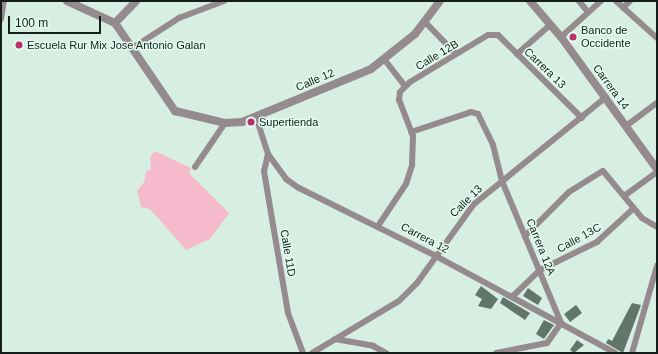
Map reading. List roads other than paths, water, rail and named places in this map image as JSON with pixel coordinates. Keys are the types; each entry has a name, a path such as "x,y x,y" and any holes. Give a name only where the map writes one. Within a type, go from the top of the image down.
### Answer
{"street":[{"path":"1,19 4,1"},
{"path":"67,1 115,23 134,47 175,111 225,123 195,167"},
{"path":"115,23 136,1"},
{"path":"134,47 179,18 224,1"},
{"name":"Calle 12","path":"225,123 242,122 370,69 384,60 426,23 440,1"},
{"name":"Carrera 14","path":"530,1 561,37 606,97 657,171"},
{"path":"579,1 588,12"},
{"path":"561,37 601,1"},
{"path":"616,1 657,38"},
{"path":"624,8 630,1"},
{"path":"426,23 456,54"},
{"path":"517,54 550,25"},
{"name":"Calle 12B","path":"405,86 493,33"},
{"name":"Carrera 13","path":"493,33 517,54 582,118"},
{"path":"378,226 406,184 412,165 411,132 400,100 405,86 384,60"},
{"name":"Calle 13","path":"312,353 399,302 418,283 434,255 463,216 502,181 582,118 606,97"},
{"path":"626,126 657,103"},
{"name":"Carrera 12A","path":"411,132 471,112 478,114 494,145 502,181 561,323"},
{"name":"Carrera 12","path":"256,116 268,154 286,179 299,188 434,255 615,353"},
{"name":"Calle 11D","path":"268,154 264,171 288,313 303,353"},
{"path":"526,236 569,192 604,171 634,208 657,227"},
{"path":"624,196 657,171"},
{"name":"Calle 13C","path":"512,297 540,270 596,242 634,208"},
{"path":"632,353 657,266"},
{"path":"496,353 547,343 561,323"},
{"path":"335,339 373,346 386,353"}],"place":[{"name":"Banco de Occidente","path":"573,37"},
{"name":"Escuela Rur Mix Jose Antonio Galan","path":"19,45"},
{"name":"Supertienda","path":"251,122"}]}
